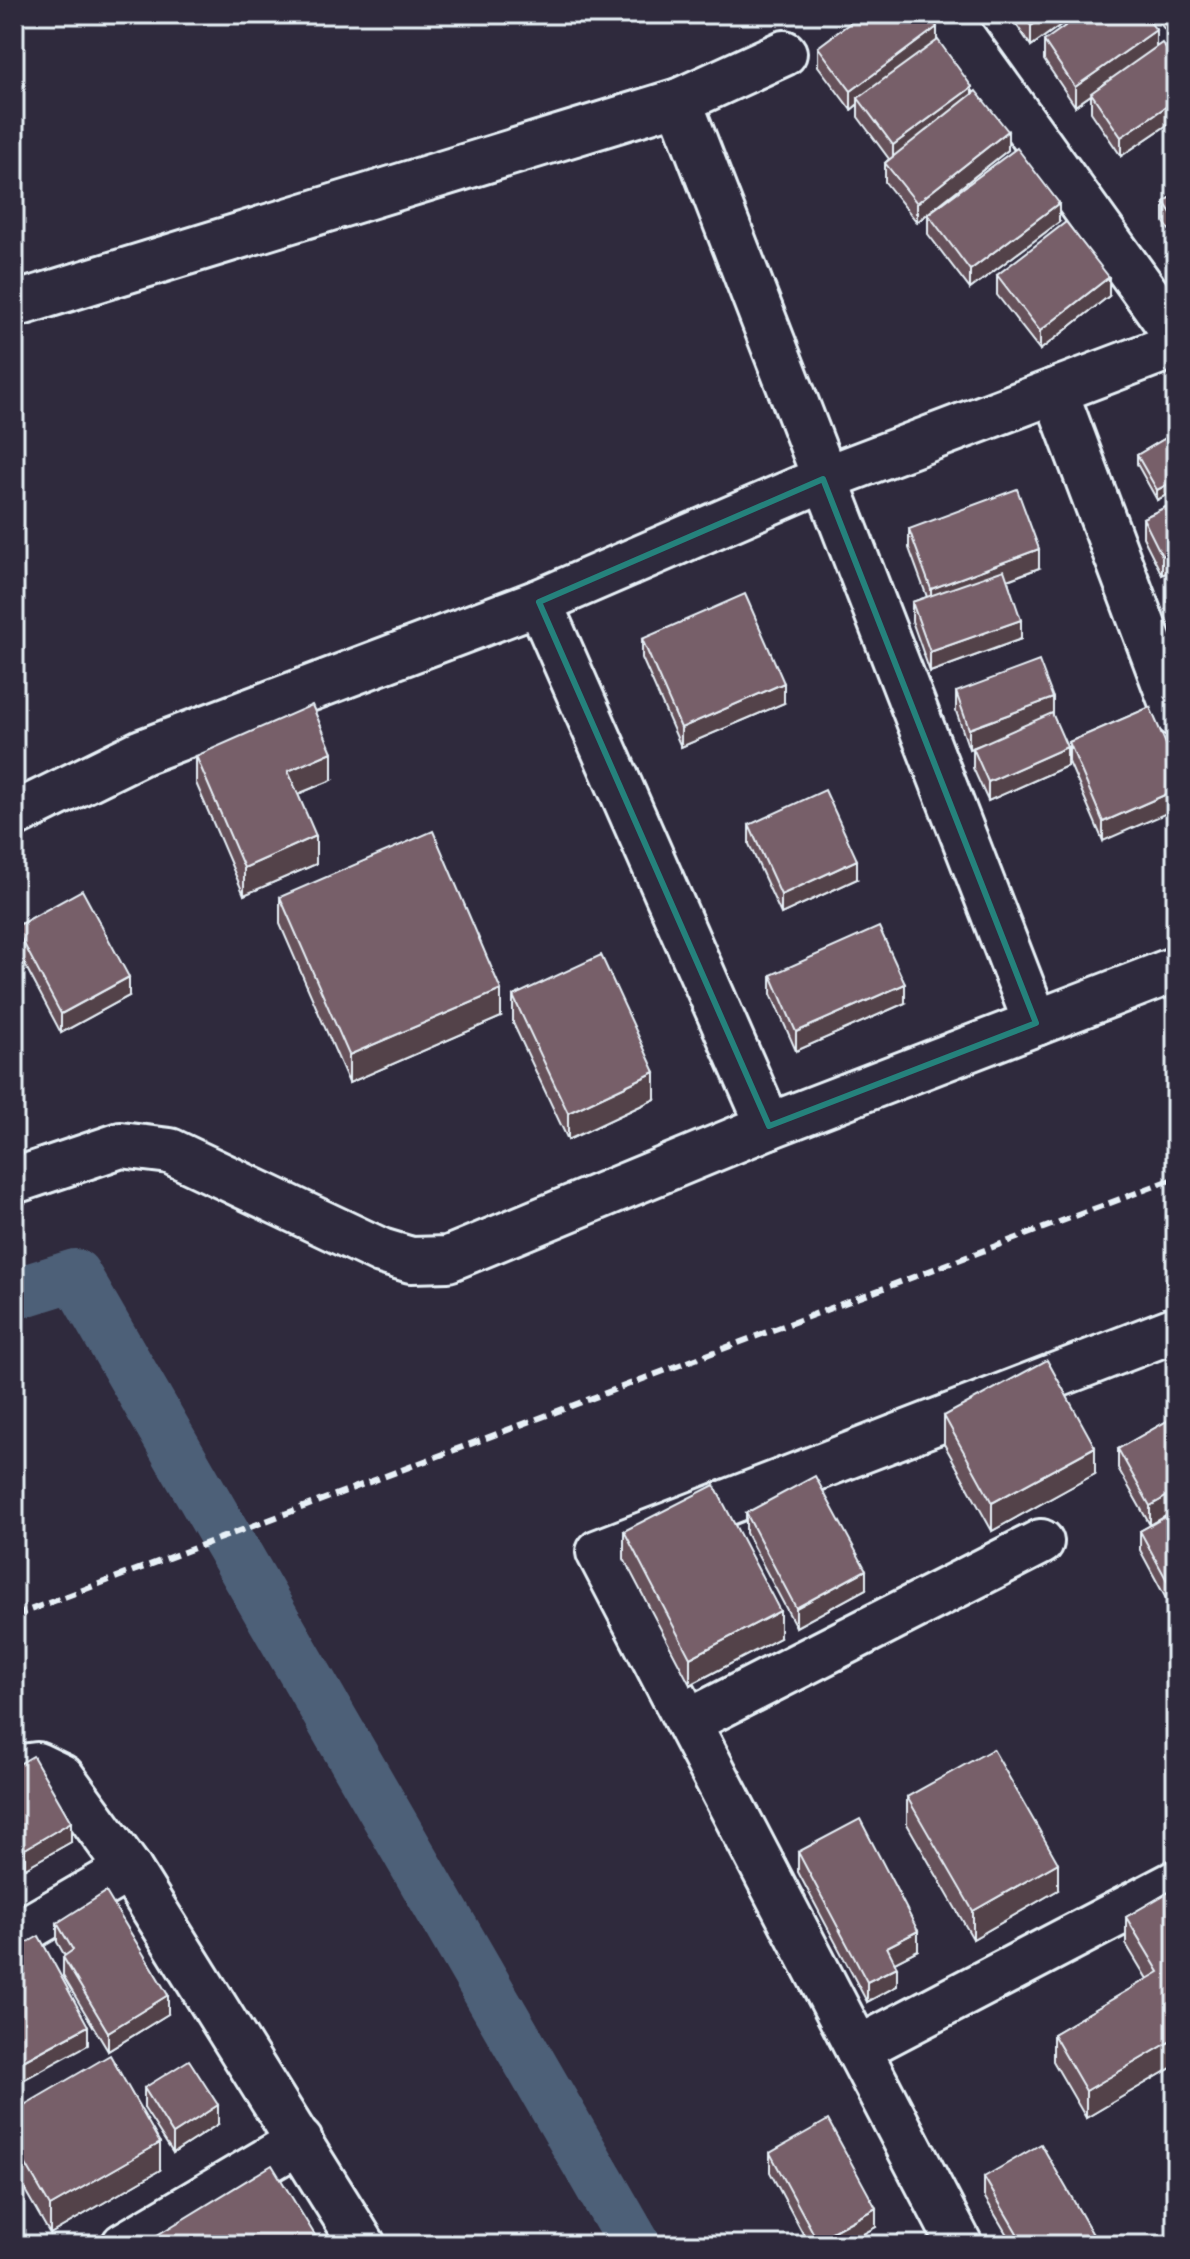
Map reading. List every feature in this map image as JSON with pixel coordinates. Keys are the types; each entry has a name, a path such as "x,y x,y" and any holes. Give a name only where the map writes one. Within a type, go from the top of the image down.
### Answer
{"street":[{"path":"946,14 1176,335"},
{"path":"14,305 679,101 784,53"},
{"path":"679,101 1036,1023"},
{"path":"14,815 142,752 539,602 823,479 1176,345"},
{"path":"1055,391 1176,714"},
{"path":"539,602 769,1126"},
{"path":"14,1181 121,1145 170,1151 381,1251 411,1260 448,1259 769,1126 1176,969"},
{"path":"960,2245 599,1552 1176,1329"},
{"path":"688,1722 1041,1542"},
{"path":"14,1768 37,1765 62,1777 129,1869 363,2245"},
{"path":"14,1936 129,1869"},
{"path":"858,2049 1176,1883"},
{"path":"124,2245 300,2141"}],"highlighted area":[{"path":"823,479 1036,1023 769,1126 539,602"}],"building":[{"path":"862,14 928,14 937,27 851,91 818,47"},
{"path":"1022,14 1049,14 1031,26"},
{"path":"1082,14 1144,14 1156,30 1075,87 1044,41"},
{"path":"938,40 972,87 893,145 858,98"},
{"path":"1162,43 1176,63 1176,100 1121,137 1091,93"},
{"path":"976,91 1008,131 917,203 885,163"},
{"path":"1017,148 1059,203 970,270 928,214"},
{"path":"1176,194 1176,221 1164,202"},
{"path":"1066,222 1109,277 1040,331 997,275"},
{"path":"1176,432 1176,480 1157,490 1137,455"},
{"path":"1017,489 1039,549 931,589 909,529"},
{"path":"1176,502 1176,549 1162,556 1143,518"},
{"path":"1004,570 1021,620 930,652 912,602"},
{"path":"745,594 784,683 681,728 642,639"},
{"path":"1039,661 1053,698 969,729 956,692"},
{"path":"312,705 332,752 288,771 316,836 244,868 196,756"},
{"path":"1150,707 1176,767 1176,790 1103,822 1069,742"},
{"path":"1052,713 1067,747 988,782 973,748"},
{"path":"825,790 857,860 781,895 749,825"},
{"path":"433,831 501,990 349,1055 280,897"},
{"path":"82,890 129,977 61,1014 15,927"},
{"path":"879,927 905,984 796,1032 771,975"},
{"path":"601,955 655,1072 568,1113 513,996"},
{"path":"1047,1360 1095,1447 992,1503 944,1416"},
{"path":"1176,1416 1176,1491 1150,1506 1118,1449"},
{"path":"815,1476 866,1570 796,1608 746,1513"},
{"path":"714,1485 780,1611 690,1658 624,1531"},
{"path":"1176,1511 1176,1583 1170,1586 1140,1531"},
{"path":"993,1749 1058,1863 973,1911 907,1797"},
{"path":"33,1756 71,1822 25,1849 14,1830 14,1767"},
{"path":"860,1819 918,1931 887,1947 897,1967 867,1982 798,1852"},
{"path":"1176,1888 1176,2038 1086,2091 1053,2034 1159,1972 1126,1917"},
{"path":"106,1892 168,1995 108,2032 63,1957 73,1950 57,1923"},
{"path":"39,1936 88,2026 14,2066 14,1950"},
{"path":"110,2055 160,2143 50,2206 14,2144 14,2111"},
{"path":"189,2060 218,2105 173,2134 144,2088"},
{"path":"828,2120 876,2208 817,2240 770,2153"},
{"path":"1041,2144 1099,2245 1024,2245 984,2177"},
{"path":"272,2165 321,2245 152,2245 149,2240"}],"waterway":[{"path":"14,1294 75,1275 635,2245"}],"railway":[{"path":"14,1616 1176,1178"}]}
